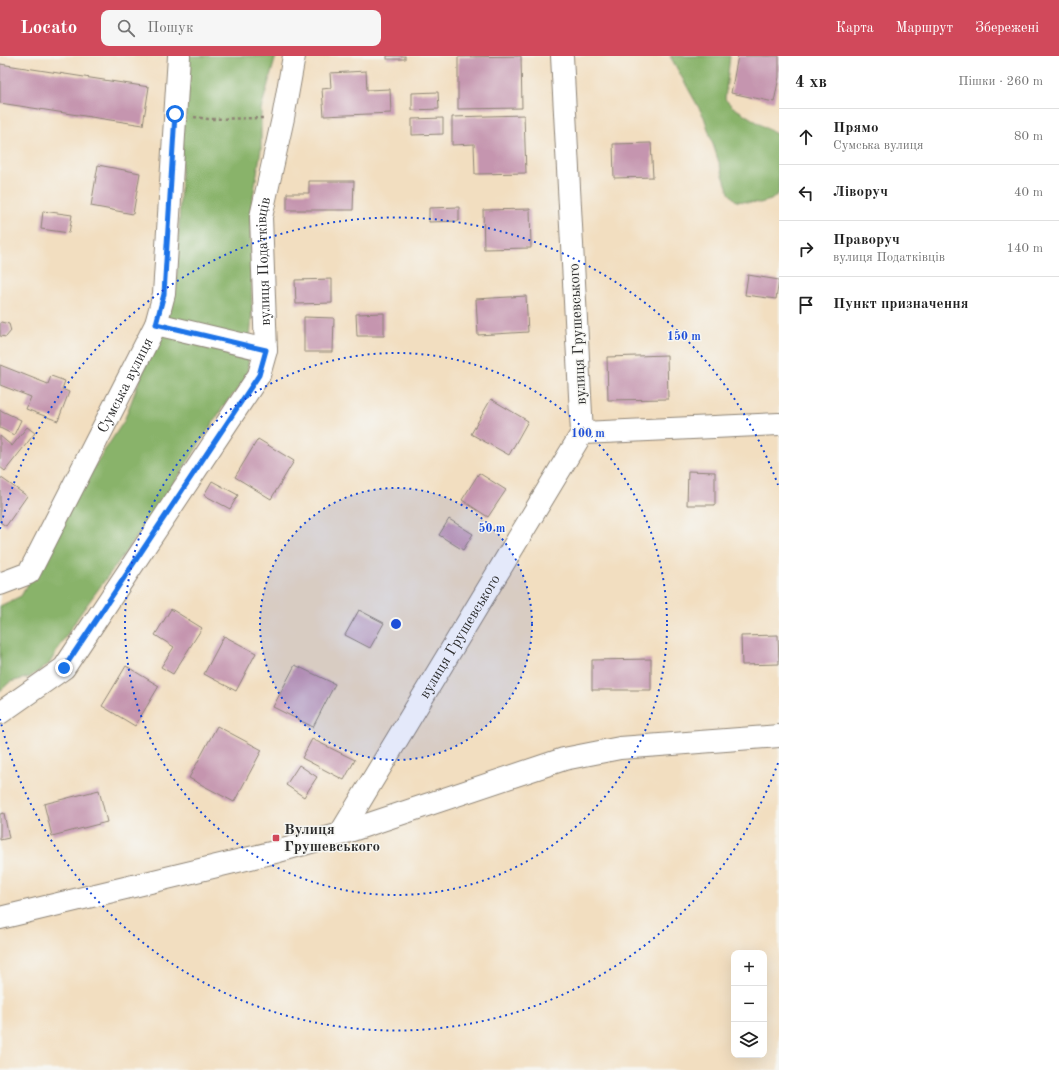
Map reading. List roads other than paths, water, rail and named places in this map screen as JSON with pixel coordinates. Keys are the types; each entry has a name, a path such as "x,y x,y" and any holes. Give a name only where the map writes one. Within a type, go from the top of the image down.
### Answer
{"street":[{"name":"Сумська вулиця","path":"0,584 29,573 156,324 164,294 179,56"},
{"name":"вулиця Податківців","path":"0,713 64,668 259,375 266,350 261,217 283,118 294,56"},
{"name":"вулиця Грушевського","path":"340,834 582,433 562,56"},
{"path":"156,324 266,350"},
{"path":"582,433 779,424"},
{"path":"0,918 279,851 340,834 564,759 620,748 779,736"}],"place":[{"name":"Вулиця Грушевського","path":"276,838"}]}
